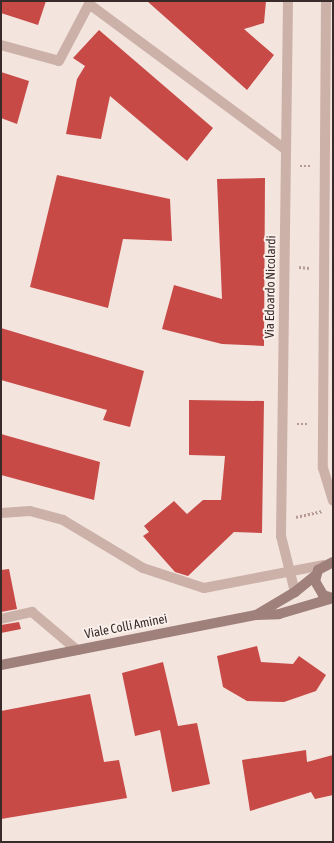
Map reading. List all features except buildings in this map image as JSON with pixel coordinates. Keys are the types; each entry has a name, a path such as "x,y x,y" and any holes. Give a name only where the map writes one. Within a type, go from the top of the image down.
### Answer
{"main road":[{"path":"323,565 333,562"},
{"name":"Viale Colli Aminei","path":"256,615 295,592 316,575 323,565"},
{"path":"316,575 320,592 333,598"},
{"name":"Viale Colli Aminei","path":"1,665 256,615 279,614 333,598"}],"street":[{"name":"Via Edoardo Nicolardi","path":"288,1 281,536 292,571 295,592"},
{"path":"326,1 329,140 323,468 333,501"},
{"path":"1,45 59,61 89,4 286,150"},
{"path":"1,513 30,511 63,520 144,568 192,586 204,588 323,565"},
{"path":"292,571 316,575"},
{"path":"1,619 32,612 77,650"}],"path":[{"path":"294,166 319,166"},
{"path":"297,267 313,268"},
{"path":"297,424 310,424"},
{"path":"295,517 324,511"}]}
